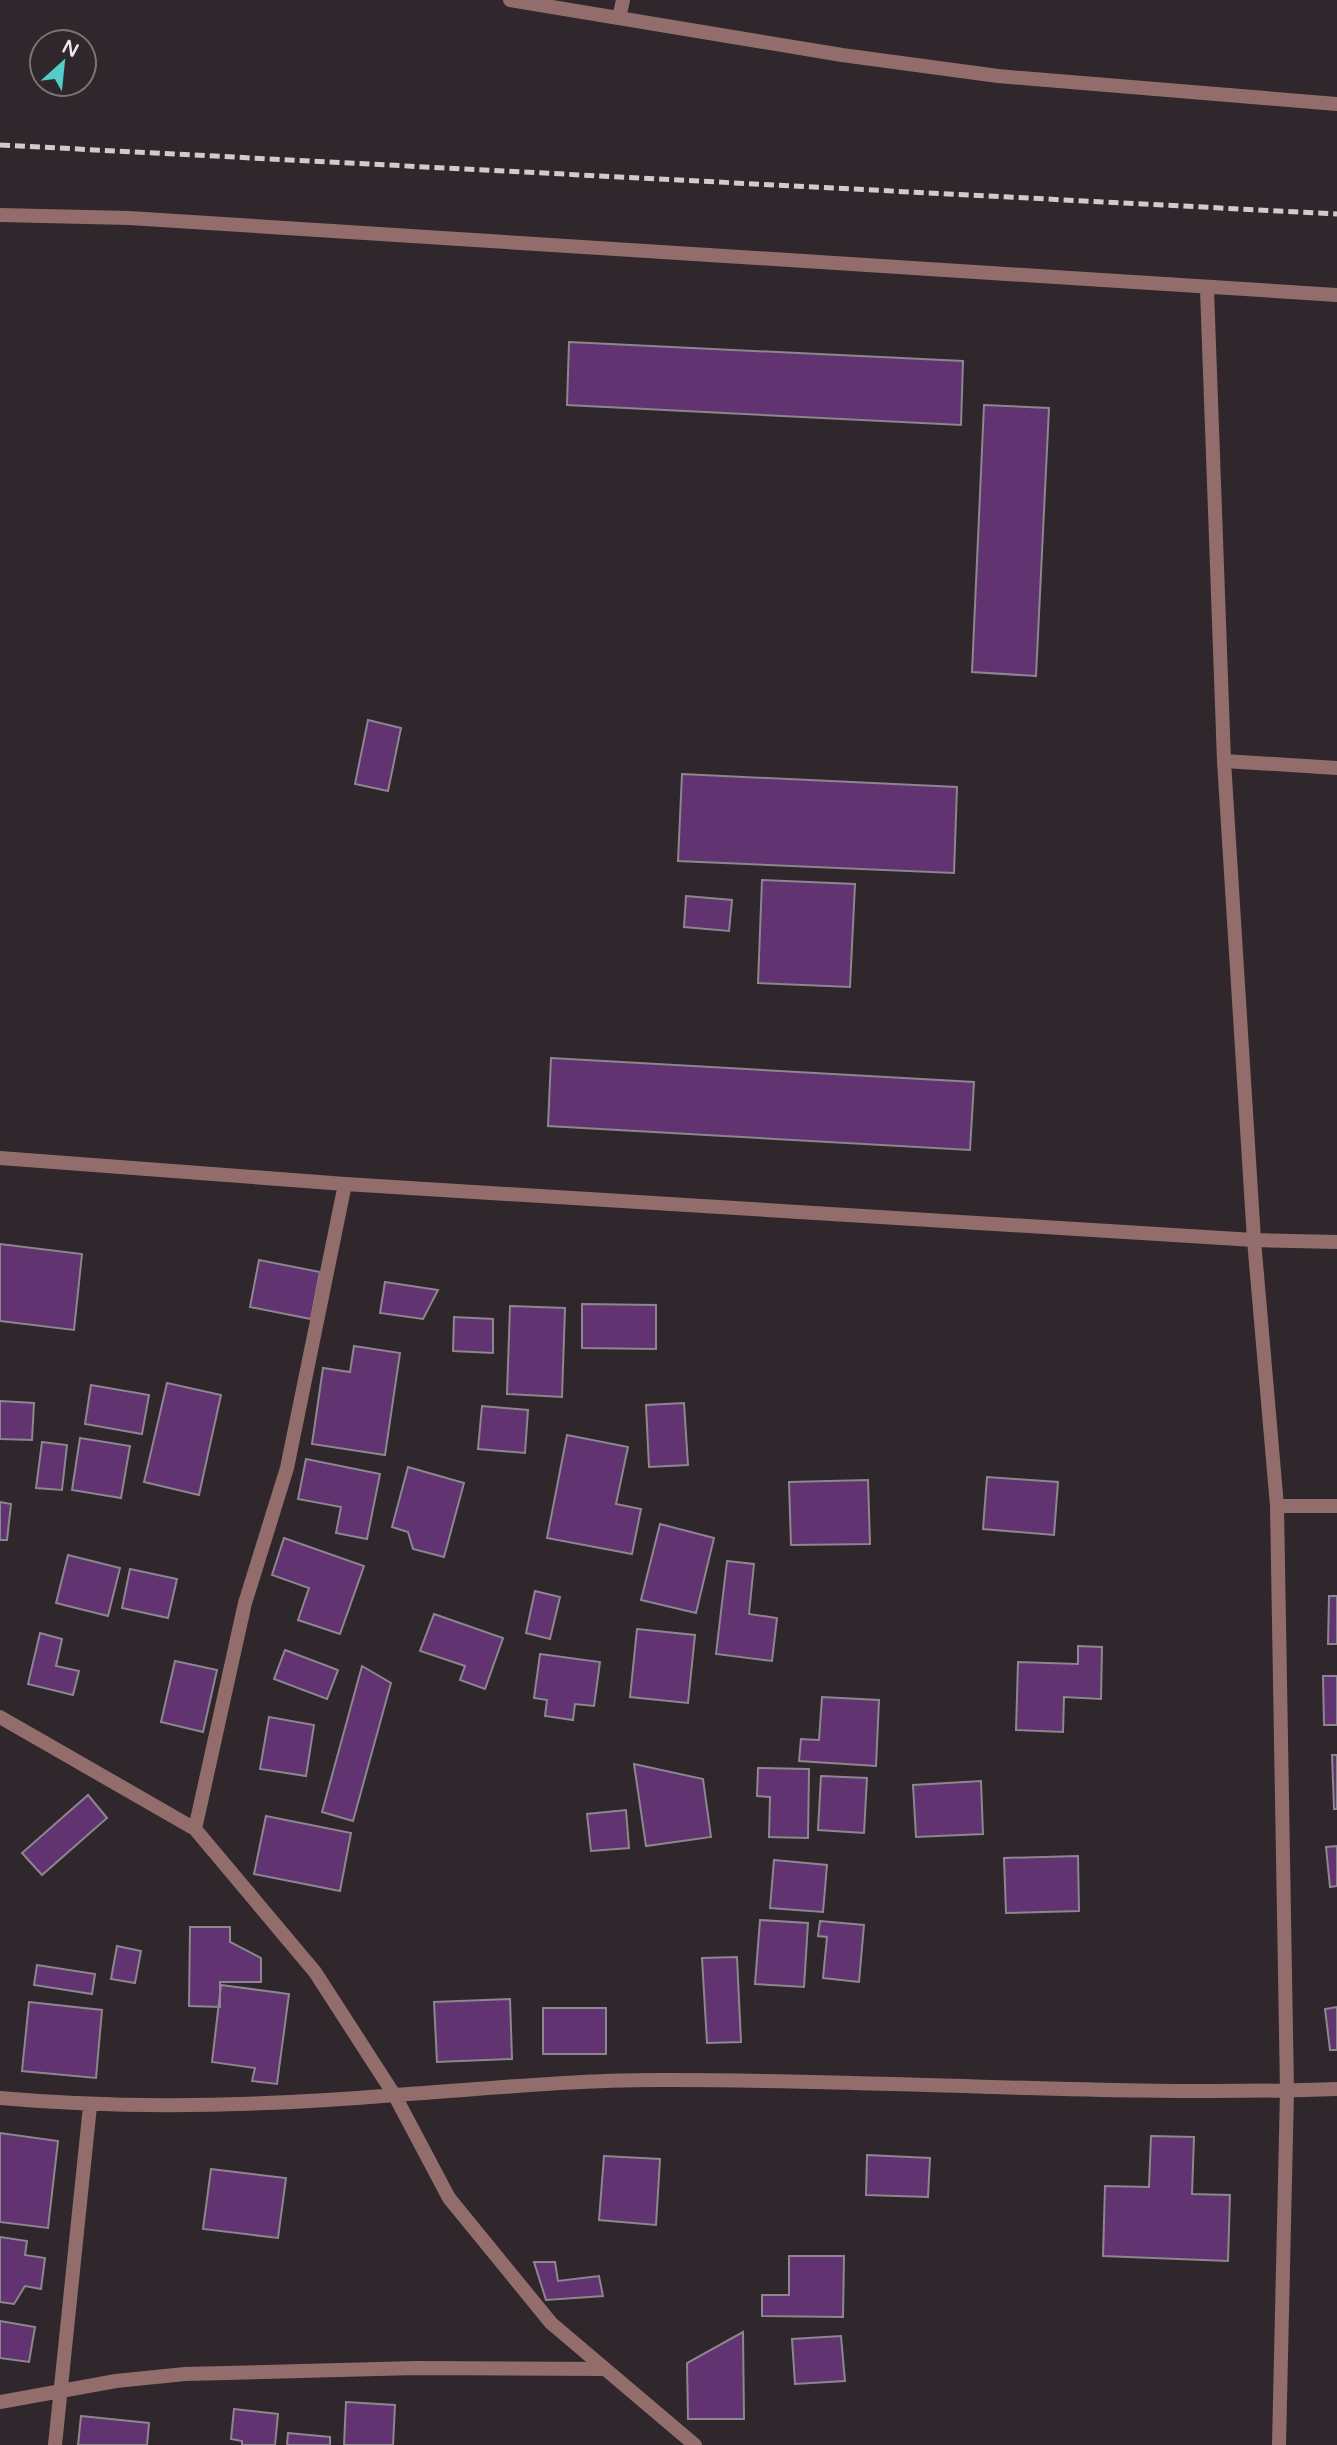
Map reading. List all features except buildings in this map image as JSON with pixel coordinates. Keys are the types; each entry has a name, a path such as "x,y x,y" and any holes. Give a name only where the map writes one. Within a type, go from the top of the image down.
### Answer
{"street":[{"path":"510,0 842,55 998,76 1337,104"},
{"path":"619,18 623,0"},
{"path":"0,215 129,218 1207,289 1337,295"},
{"path":"1207,289 1224,761 1254,1240 1277,1506 1287,2091 1279,2445"},
{"path":"1224,761 1337,768"},
{"path":"0,1158 345,1184 1254,1240 1337,1242"},
{"path":"195,1829 245,1603 287,1468 345,1184"},
{"path":"1277,1506 1337,1506"},
{"path":"0,1717 195,1829 315,1972 396,2096 449,2198 551,2323 695,2445"},
{"path":"0,2098 90,2106 186,2106 396,2096 498,2085 657,2080 1128,2093 1337,2089"},
{"path":"55,2445 90,2106"},
{"path":"0,2402 117,2381 185,2374 416,2368 603,2369"}],"railway":[{"path":"0,145 1337,214"}]}
